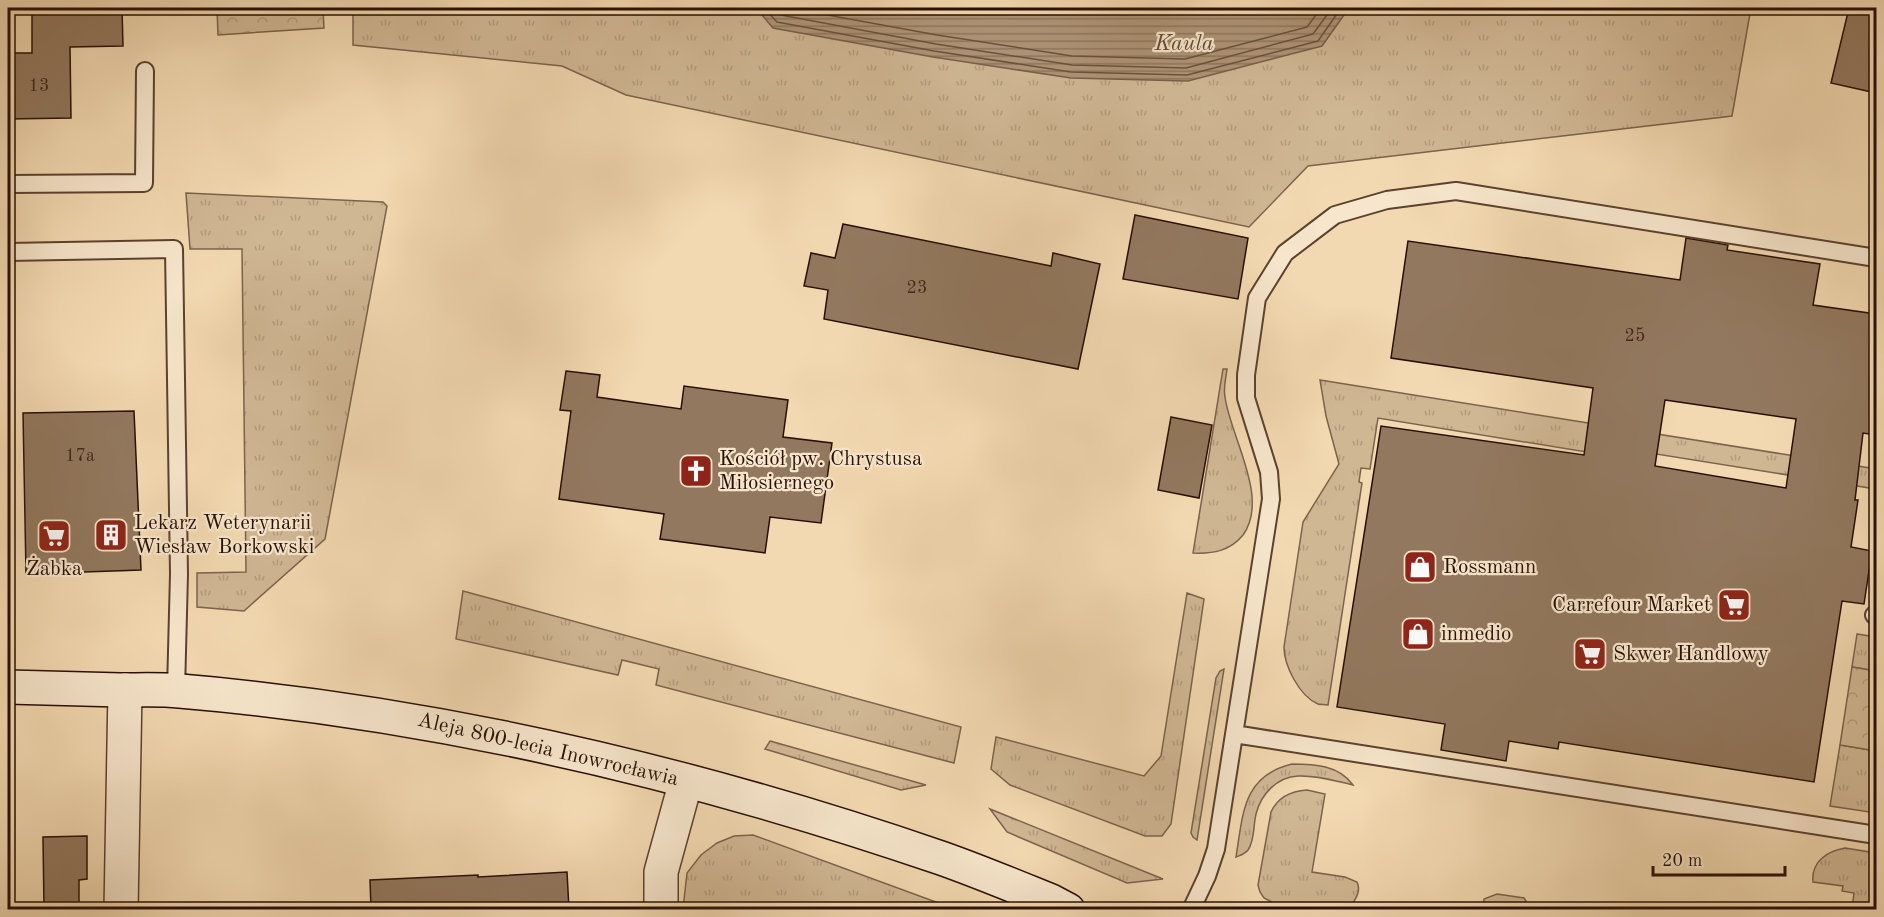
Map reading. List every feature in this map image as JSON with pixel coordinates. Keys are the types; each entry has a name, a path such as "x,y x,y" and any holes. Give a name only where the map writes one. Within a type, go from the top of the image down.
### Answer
{"street":[{"name":"Aleja 800-lecia Inowrocławia","path":"8,687 176,690 275,700 493,734 604,759 796,811 943,859 1068,909"},
{"path":"121,909 125,690"},
{"path":"661,909 661,872 686,782"}],"lane":[{"path":"8,184 144,183 146,71"},
{"path":"1191,909 1207,876 1216,849 1271,499 1269,472 1246,398 1246,375 1257,298 1285,253 1335,215 1387,200 1456,191 1876,258"},
{"path":"8,252 174,249 179,574 176,690"},
{"path":"1234,734 1876,835"}],"green space":[{"path":"217,8 323,8 324,28 218,35"},
{"path":"353,8 1751,8 1732,116 1308,166 1249,227 626,95 562,66 353,45"},
{"path":"186,193 383,202 387,206 325,539 244,611 197,607 197,573 246,572 242,249 190,249"},
{"path":"1223,369 1227,369 1224,390 1228,413 1250,485 1252,503 1250,520 1243,535 1233,545 1214,552 1193,553"},
{"path":"1320,380 1876,469 1876,489 1619,448 1617,457 1378,418 1370,469 1361,468 1359,482 1362,483 1328,705 1319,704 1305,694 1294,679 1284,647 1303,522 1339,464 1326,416"},
{"path":"463,591 961,727 954,763 656,685 659,669 622,660 618,675 456,639"},
{"path":"1187,593 1204,599 1171,824 1162,836 1145,836 1010,785 991,769 996,737 1144,776 1161,756"},
{"path":"1857,634 1876,637 1876,671 1852,667"},
{"path":"1852,667 1876,671 1876,751 1840,745"},
{"path":"1224,669 1197,840 1191,833 1216,678"},
{"path":"770,741 926,785 901,790 765,749"},
{"path":"1840,745 1876,751 1876,813 1830,806"},
{"path":"1292,764 1326,767 1341,773 1353,785 1305,776 1290,777 1277,783 1266,793 1258,807 1253,837 1248,850 1236,857 1244,812 1254,788 1263,778"},
{"path":"1307,790 1325,794 1312,872 1345,877 1357,882 1358,893 1349,909 1285,909 1264,898 1260,892 1258,885 1271,812 1277,802 1285,796"},
{"path":"990,809 1163,879 1127,883 1007,832"},
{"path":"753,835 955,909 683,909 687,873 701,855 717,843 734,836"},
{"path":"1845,848 1876,853 1876,909 1852,909 1854,893 1842,891 1843,886 1813,882 1815,868 1822,858"},
{"path":"1497,894 1524,898 1526,901 1524,909 1483,909 1484,899"}],"water":[{"name":"Kaula","path":"756,8 1349,8 1322,46 1188,81 1071,78 933,57 773,28"}],"building":[{"path":"32,8 122,8 123,46 70,47 71,118 8,119 8,53 32,53"},
{"path":"1849,8 1876,8 1876,93 1831,83"},
{"path":"1135,215 1248,238 1238,299 1123,279"},
{"path":"843,224 1051,266 1053,253 1100,264 1078,369 824,319 828,290 804,286 811,253 835,258"},
{"name":"Skwer Handlowy","path":"1686,238 1728,245 1727,250 1820,264 1813,305 1876,314 1876,435 1863,433 1855,500 1858,500 1851,547 1872,551 1864,604 1842,601 1814,782 1559,742 1558,749 1509,741 1506,761 1441,750 1445,724 1337,707 1381,426 1584,455 1593,388 1391,358 1408,241 1680,280","holes":["1665,400 1796,419 1786,488 1655,466"]},
{"name":"Kościół pw. Chrystusa Miłosiernego","path":"566,371 600,375 597,397 681,409 684,386 788,400 783,437 832,443 821,523 770,517 765,553 660,539 664,514 559,499 571,411 560,410"},
{"path":"134,411 141,570 26,574 23,413"},
{"path":"1171,417 1212,425 1199,498 1158,490"},
{"path":"87,836 87,879 79,880 79,909 44,909 43,837"},
{"path":"567,872 569,909 371,909 370,880"}],"place":[{"name":"Kościół pw. Chrystusa Miłosiernego","path":"696,471"},
{"name":"Lekarz Weterynarii Wiesław Borkowski","path":"111,535"},
{"name":"Żabka","path":"54,536"},
{"name":"Rossmann","path":"1420,567"},
{"name":"Carrefour Market","path":"1734,605"},
{"name":"inmedio","path":"1418,634"},
{"name":"Skwer Handlowy","path":"1590,654"}]}
